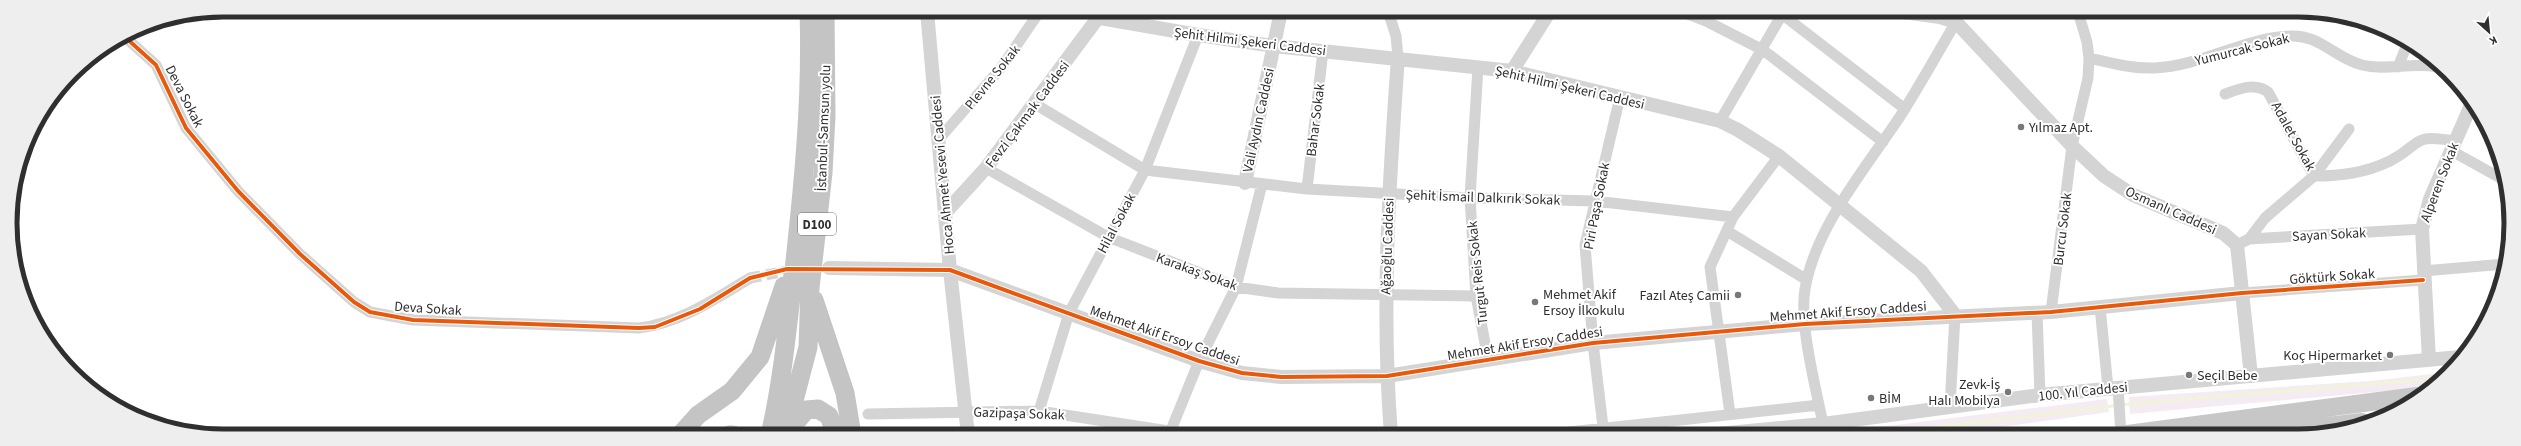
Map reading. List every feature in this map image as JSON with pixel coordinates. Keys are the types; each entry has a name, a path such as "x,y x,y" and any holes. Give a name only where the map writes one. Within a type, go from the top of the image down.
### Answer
{"highway":[{"name":"İstanbul-Samsun yolu","path":"771,429 779,396 806,169 809,80 809,17"},
{"name":"İstanbul-Samsun yolu","path":"787,429 808,347 810,288 823,173 826,116 825,17"},
{"path":"685,429 698,415 732,391 760,357 796,249"},
{"path":"810,288 845,393 851,429"},
{"path":"790,429 806,410 818,409 829,416 834,429"}],"main road":[{"path":"2210,429 2406,398"},
{"path":"2305,429 2338,425"}],"street":[{"name":"Hoca Ahmet Yesevi Caddesi","path":"928,17 950,270 967,429"},
{"name":"Plevne Sokak","path":"939,139 1001,68 1036,17"},
{"name":"Fevzi Çakmak Caddesi","path":"945,214 986,168 1035,104 1095,17"},
{"name":"Şehit Hilmi Şekeri Caddesi","path":"1116,17 1198,35 1274,46 1398,57 1512,71 1720,121 1779,156 1921,271 1955,316"},
{"name":"Vali Aydın Caddesi","path":"1245,182 1280,17"},
{"path":"1390,17 1396,36 1398,57"},
{"path":"1512,71 1546,17"},
{"path":"1695,17 1763,50 1883,142"},
{"path":"1720,121 1763,50 1781,17"},
{"path":"1788,17 1905,109"},
{"path":"1823,424 1805,324 1805,290 1814,255 1841,205 1905,109 1956,22 1940,17"},
{"path":"2079,17 2090,58"},
{"name":"Osmanlı Caddesi","path":"1956,22 2072,146 2118,186 2144,200 2243,242"},
{"name":"Hilal Sokak","path":"1039,411 1069,313 1108,237 1145,170 1198,35"},
{"name":"Yumurcak Sokak","path":"2090,58 2133,67 2155,68 2200,59 2288,36 2303,36 2361,65 2433,67"},
{"name":"Deva Sokak","path":"128,40 156,65 186,128 238,191 300,254 354,302 370,312 413,320 639,328 654,326 700,309 750,278"},
{"path":"2398,67 2406,48"},
{"name":"Bahar Sokak","path":"1307,189 1323,51"},
{"name":"Ağaoğlu Caddesi","path":"1391,429 1387,376 1385,295 1389,192 1398,57"},
{"name":"Burcu Sokak","path":"2040,395 2044,312 2072,146 2083,101 2090,58"},
{"name":"Turgut Reis Sokak","path":"1478,67 1470,198 1476,296 1488,359"},
{"name":"Adalet Sokak","path":"2226,94 2251,87 2263,87 2268,92 2314,176 2352,174 2367,170 2391,160 2424,139 2433,138 2452,146"},
{"name":"Piri Paşa Sokak","path":"1604,429 1593,343 1585,245 1620,97"},
{"name":"Şehit İsmail Dalkırık Sokak","path":"1035,104 1145,170 1307,189 1389,192 1470,198 1595,201 1733,217"},
{"name":"Alperen Sokak","path":"2428,360 2422,229 2430,199 2469,109"},
{"path":"2251,376 2242,294 2243,242 2265,218 2314,176 2349,129"},
{"path":"2452,146 2498,176"},
{"path":"1730,414 1710,268 1733,217 1779,156"},
{"name":"Karakaş Sokak","path":"986,168 1108,237 1236,287 1278,293 1476,296"},
{"path":"1171,429 1199,361 1236,287 1262,184"},
{"name":"Sayan Sokak","path":"2243,242 2422,229"},
{"path":"1727,231 1807,280"},
{"name":"Göktürk Sokak","path":"2242,294 2423,276 2500,265"},
{"name":"Mehmet Akif Ersoy Caddesi","path":"829,268 950,270 1199,361 1261,376 1387,376 1593,343 1805,324 2044,312 2242,294"},
{"path":"2100,307 2120,416 2121,429"},
{"path":"1950,406 1955,316"},
{"name":"100. Yıl Caddesi","path":"1770,429 1823,424 2040,395 2115,391 2251,376 2454,358"},
{"path":"1619,429 1730,414 1820,405"},
{"name":"Gazipaşa Sokak","path":"868,414 965,411 1039,411 1145,429"}],"shaded area":[{"path":"2439,373 2420,388 2130,414 2129,397 2370,381"},
{"path":"2107,399 2109,412 1987,429 1862,429"}],"waterway":[{"path":"1922,429 2129,404 2433,379"}],"tunnel":[{"path":"750,278 798,269"}],"cycle path":[{"path":"128,40 156,65 186,128 238,191 300,254 354,302 370,312 413,320 639,328 655,327 700,309 750,278 787,269 950,270 1199,361 1242,373 1281,377 1387,376 1593,343 1805,324 2051,312 2242,293 2423,280"}],"place":[{"name":"Yılmaz Apt.","path":"2021,127"},
{"name":"Fazıl Ateş Camii","path":"1738,295"},
{"name":"Mehmet Akif Ersoy İlkokulu","path":"1535,302"},
{"name":"Koç Hipermarket","path":"2390,355"},
{"name":"Seçil Bebe","path":"2189,375"},
{"name":"Zevk-İş Halı Mobilya","path":"2008,392"},
{"name":"BİM","path":"1871,398"}]}
